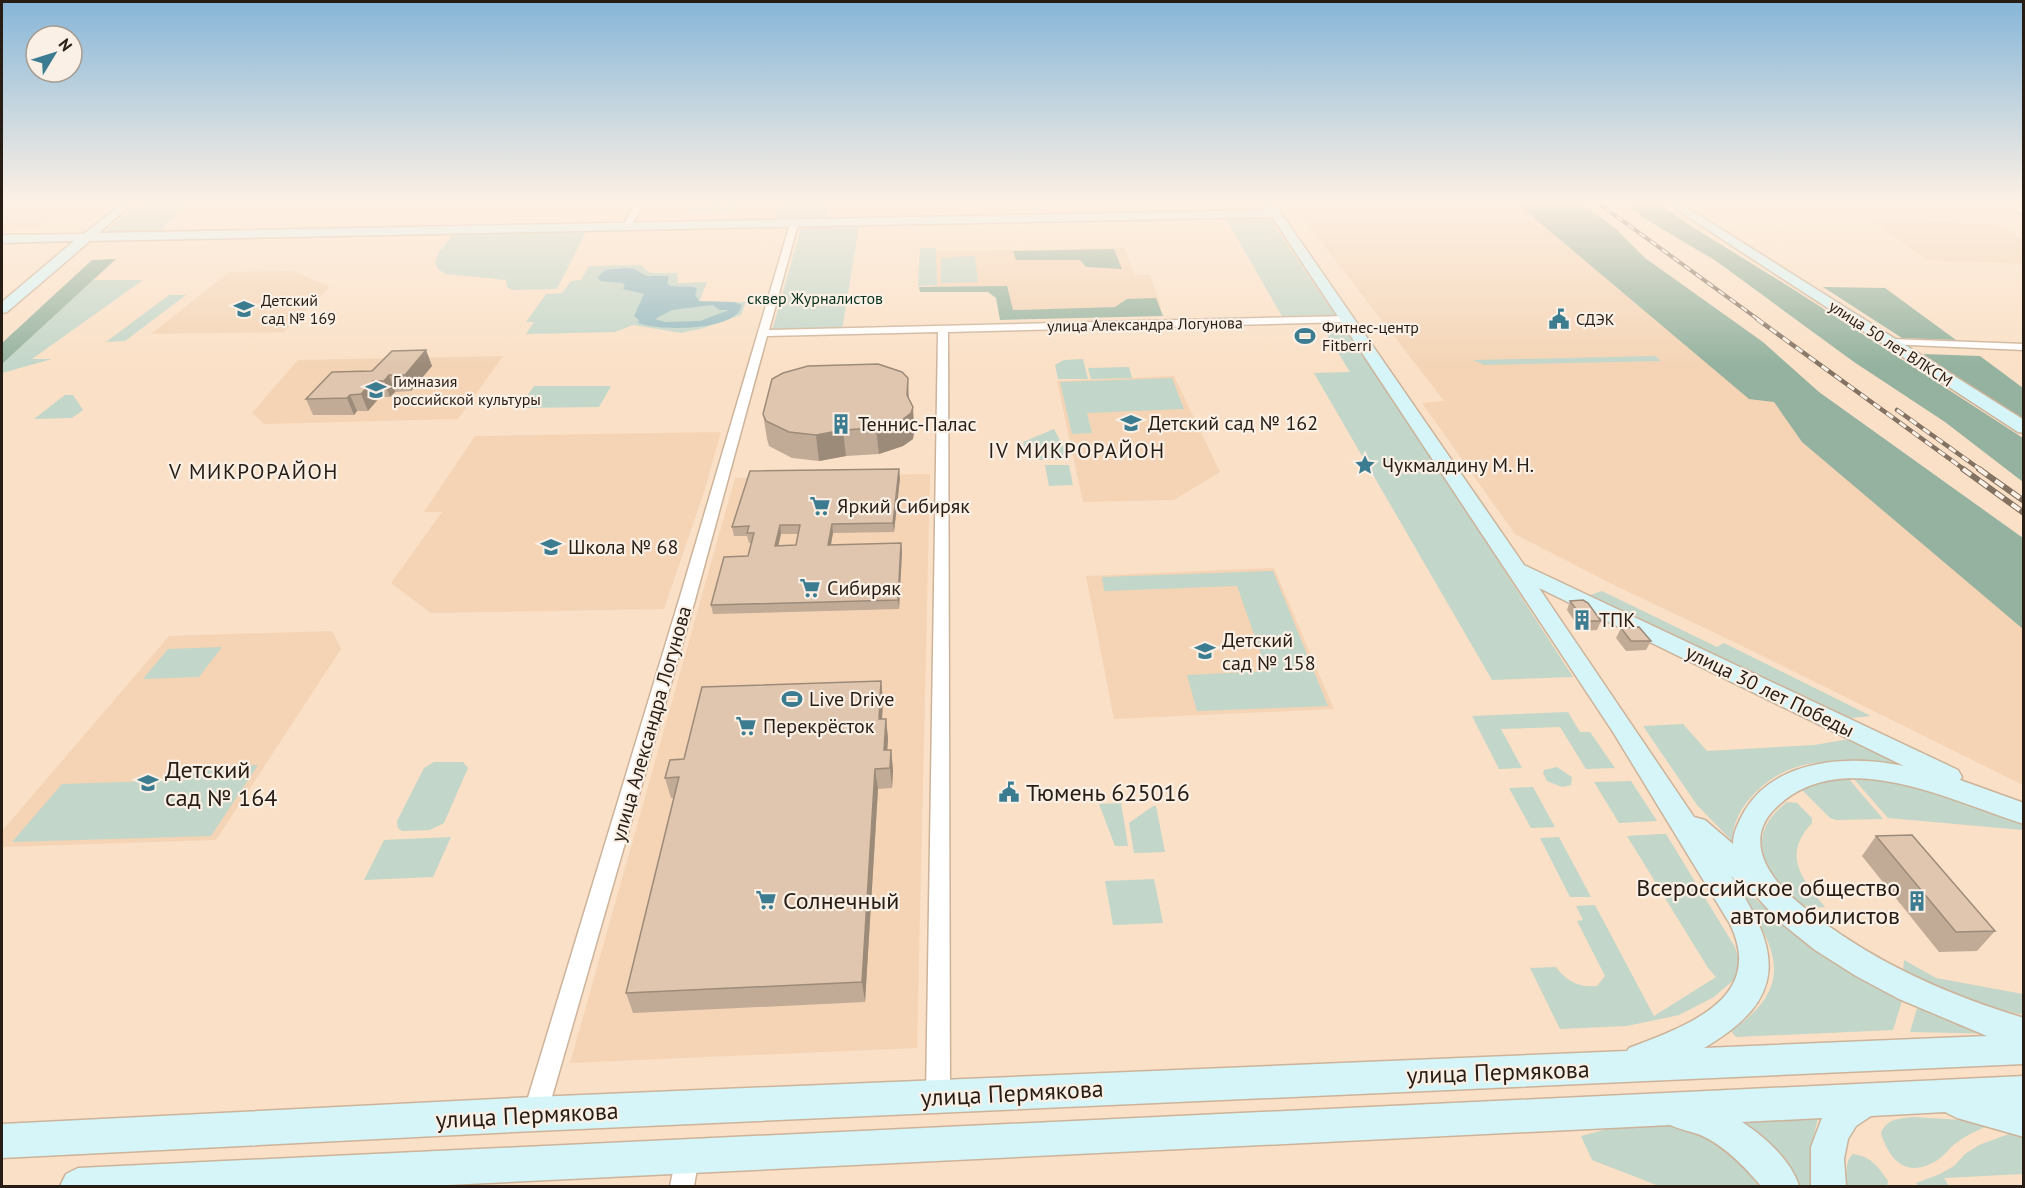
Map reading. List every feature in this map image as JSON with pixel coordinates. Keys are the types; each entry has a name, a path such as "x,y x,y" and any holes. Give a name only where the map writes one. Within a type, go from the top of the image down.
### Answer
{"street":[{"path":"2,292 47,255"},
{"path":"2,309 65,255"},
{"name":"улица Александра Логунова","path":"535,1114 687,600 785,255"},
{"path":"1304,255 1670,798 1750,937 1756,964 1754,980 1748,992 1739,1002 1704,1030 1660,1053 1608,1067"},
{"name":"улица 50 лет ВЛКСМ","path":"1755,255 2024,428"},
{"name":"улица Александра Логунова","path":"762,333 1347,319"},
{"path":"938,1097 943,329"},
{"path":"1891,342 2024,347"},
{"name":"улица 30 лет Победы","path":"1517,569 2024,813"},
{"path":"1780,902 1755,871 1748,854 1746,837 1751,822 1767,801 1800,776 1838,770 1905,776 1953,788 2024,813"},
{"path":"1670,798 1719,851 1836,947 1896,984 1966,1015 2024,1033"},
{"name":"улица Пермякова","path":"2,1141 535,1114 2024,1049"},
{"name":"улица Пермякова","path":"78,1186 685,1172 1653,1108 2024,1092"},
{"path":"1926,1096 1976,1105 2024,1120"},
{"path":"1829,1186 1826,1156 1833,1129 1849,1110 1870,1099"},
{"path":"1653,1108 1696,1116 1735,1137 1754,1153 1782,1186"}],"shaded area":[{"path":"932,255 1127,255 1134,275 1150,275 1162,308 1006,310 1004,288 930,289"},
{"path":"1332,255 1601,255 2023,592 2023,785 1616,586 1515,534 1422,403 1444,401"},
{"path":"1921,255 2023,255 2023,264 1927,260"},
{"name":"Детский сад № 169","path":"293,271 330,287 284,332 151,334 229,272"},
{"path":"503,356 458,419 264,424 252,413 298,360"},
{"name":"Детский сад № 162","path":"1174,376 1220,472 1174,500 1083,502 1057,381"},
{"name":"Школа № 68","path":"721,432 705,489 664,609 431,613 391,583 442,512 424,512 475,436"},
{"path":"930,474 917,1048 570,1063 735,478"},
{"name":"Детский сад № 158","path":"1274,568 1334,709 1114,719 1086,576"},
{"name":"Детский сад № 164","path":"332,631 341,649 216,840 2,847 2,831 169,636"}],"green space":[{"path":"438,255 574,255 557,289 512,290 507,287 506,280 446,274 439,270 435,263"},
{"name":"сквер Журналистов","path":"793,255 854,255 842,330 772,331"},
{"path":"920,255 936,255 937,285 918,286"},
{"path":"1014,255 1117,255 1122,269 1086,267 1080,260 1016,260"},
{"path":"1247,255 1295,255 1335,315 1282,316"},
{"path":"1579,255 1642,255 1763,342 1819,392 2023,538 2023,629 1802,442 1774,402 1749,399"},
{"path":"1707,255 1739,255 2023,438 2023,482 1945,422 1854,362"},
{"path":"975,257 978,282 941,283 941,258"},
{"path":"116,259 2,364 2,343 92,260"},
{"path":"641,265 650,273 677,273 678,283 707,282 699,302 746,302 741,315 704,328 681,333 633,325 615,332 526,334 534,322 526,322 546,294 562,293 571,281 581,280 589,266"},
{"path":"93,280 143,280 32,359 52,359 2,373 2,364"},
{"path":"1007,286 1013,310 1115,307 1127,299 1156,298 1163,316 1000,320 996,298 988,292 920,292 919,287"},
{"path":"1823,287 1885,288 1956,340 1902,338"},
{"path":"169,295 186,295 125,341 106,342"},
{"path":"1320,324 1345,324 1573,677 1492,680 1314,373 1350,372"},
{"path":"1923,354 1980,356 2023,388 2023,420"},
{"path":"1655,356 1661,361 1484,365 1473,360"},
{"path":"1083,359 1088,379 1058,379 1055,365 1064,360"},
{"path":"1129,367 1132,378 1091,379 1088,368"},
{"path":"1172,378 1184,409 1087,413 1092,433 1072,434 1060,382"},
{"path":"534,386 611,386 599,407 519,408"},
{"path":"65,395 73,395 83,410 72,418 34,419"},
{"path":"1054,429 1070,459 1039,460 1037,448 1024,448 1023,442"},
{"path":"1045,465 1069,465 1073,485 1049,486"},
{"path":"1273,571 1328,706 1197,711 1187,675 1267,671 1237,586 1104,591 1102,577"},
{"path":"1602,591 1717,647 1724,643 1871,716 1851,718 1590,595"},
{"path":"222,647 199,677 143,679 168,649"},
{"path":"1568,712 1580,732 1590,732 1615,768 1586,769 1560,727 1501,729 1522,768 1499,769 1472,716"},
{"path":"1683,724 1707,751 1814,745 1856,738 1933,775 1863,763 1817,763 1795,768 1774,777 1750,798 1736,821 1732,841 1697,805 1643,726"},
{"path":"434,762 463,762 468,768 444,823 430,830 402,831 398,828 397,821 424,768"},
{"path":"258,765 211,836 12,842 62,784 186,780 196,767"},
{"path":"1557,767 1572,777 1571,785 1562,787 1547,781 1544,770"},
{"path":"1848,778 1883,819 1836,820 1830,818 1801,789 1817,781"},
{"path":"1853,778 1908,784 2023,822 2023,830 1888,818"},
{"path":"1631,781 1657,821 1619,823 1594,782"},
{"path":"1533,787 1555,827 1531,828 1509,788"},
{"path":"1787,802 1797,803 1812,818 1812,823 1798,846 1798,866 1802,876 1825,907 1810,907 1794,899 1771,871 1766,860 1762,840 1764,830 1776,811"},
{"path":"1121,803 1128,846 1115,846 1099,804"},
{"path":"1156,806 1165,852 1134,853 1129,823"},
{"path":"1666,834 1735,947 1740,964 1736,978 1714,997 1679,1015 1627,1026 1560,1029 1530,968 1556,967 1569,980 1584,986 1597,986 1605,976 1577,921 1583,920 1576,906 1595,905 1654,1016 1716,977 1708,968 1627,836"},
{"path":"451,837 433,877 364,880 384,840"},
{"path":"1559,837 1591,897 1570,897 1540,838"},
{"path":"1154,879 1163,923 1113,925 1105,881"},
{"path":"1747,892 1775,916 1903,998 1893,1030 1736,1037 1731,1031 1752,1014 1765,998 1772,983 1774,967 1771,950 1764,933 1742,893"},
{"path":"1904,960 1936,978 2023,994 2023,1015 1967,1001 1903,972"},
{"path":"1918,1005 2000,1034 1910,1032"},
{"path":"1912,1117 1997,1122 1965,1137 1941,1157 1919,1168 1902,1165 1895,1160 1881,1133 1889,1122"},
{"path":"1818,1118 1812,1144 1816,1186 1796,1186 1732,1121"},
{"path":"1630,1123 1691,1126 1755,1165 1770,1186 1659,1186 1592,1160 1581,1136"},
{"path":"2017,1131 2023,1132 2023,1174 1944,1178 1949,1186 1919,1186 1916,1183 1954,1166 1965,1154 1979,1145"},
{"path":"1853,1154 1873,1163 1888,1181 1887,1186 1847,1186 1847,1164"}],"water":[{"path":"626,268 634,269 647,276 669,276 667,283 670,286 697,289 695,295 699,301 734,302 742,305 737,314 712,325 679,328 648,326 638,323 639,320 634,316 644,294 623,289 625,285 622,283 600,281 598,277 605,270","holes":["712,305 720,310 729,310 700,321 665,322 655,319 672,310"]}],"building":[{"path":"426,350 405,375 389,375 384,381 373,381 361,394 350,395 347,398 306,399 332,372 372,371 392,351"},
{"path":"878,364 902,372 908,378 907,395 913,407 911,413 902,420 876,428 843,430 816,435 789,432 766,421 763,414 772,379 783,373 808,366"},
{"path":"899,469 893,523 832,524 828,545 901,543 898,600 711,605 724,557 748,556 754,533 747,533 749,526 732,527 750,471","holes":["780,525 800,525 796,545 775,546"]},
{"path":"1583,600 1588,603 1601,621 1585,621 1570,601"},
{"path":"1639,627 1651,641 1631,641 1621,628"},
{"name":"Солнечный","path":"881,681 879,719 886,719 884,750 891,750 890,768 875,769 862,982 626,993 679,777 665,778 670,760 684,759 702,687"},
{"path":"1912,835 1995,931 1956,932 1876,836"}],"railway":[{"path":"1670,255 1759,320"},
{"path":"1757,319 1965,470"},
{"path":"1897,410 1981,470"},
{"path":"1963,469 2024,513"},
{"path":"1979,469 2024,501"}],"place":[{"name":"Детский сад № 169","path":"244,309"},
{"name":"СДЭК","path":"1559,319"},
{"name":"Фитнес-центр Fitberri","path":"1305,336"},
{"name":"Гимназия российской культуры","path":"376,390"},
{"name":"Детский сад № 162","path":"1131,423"},
{"name":"Теннис-Палас","path":"841,424"},
{"name":"Чукмалдину М. Н.","path":"1365,465"},
{"name":"Яркий Сибиряк","path":"820,506"},
{"name":"Школа № 68","path":"551,547"},
{"name":"Сибиряк","path":"810,588"},
{"name":"ТПК","path":"1582,620"},
{"name":"Детский сад № 158","path":"1205,651"},
{"name":"Live Drive","path":"792,699"},
{"name":"Перекрёсток","path":"746,726"},
{"name":"Детский сад № 164","path":"148,783"},
{"name":"Тюмень 625016","path":"1009,792"},
{"name":"Солнечный","path":"766,900"},
{"name":"Всероссийское общество автомобилистов","path":"1917,901"}],"district":[{"name":"IV МИКРОРАЙОН","path":"1077,450"},
{"name":"V МИКРОРАЙОН","path":"254,471"}]}
